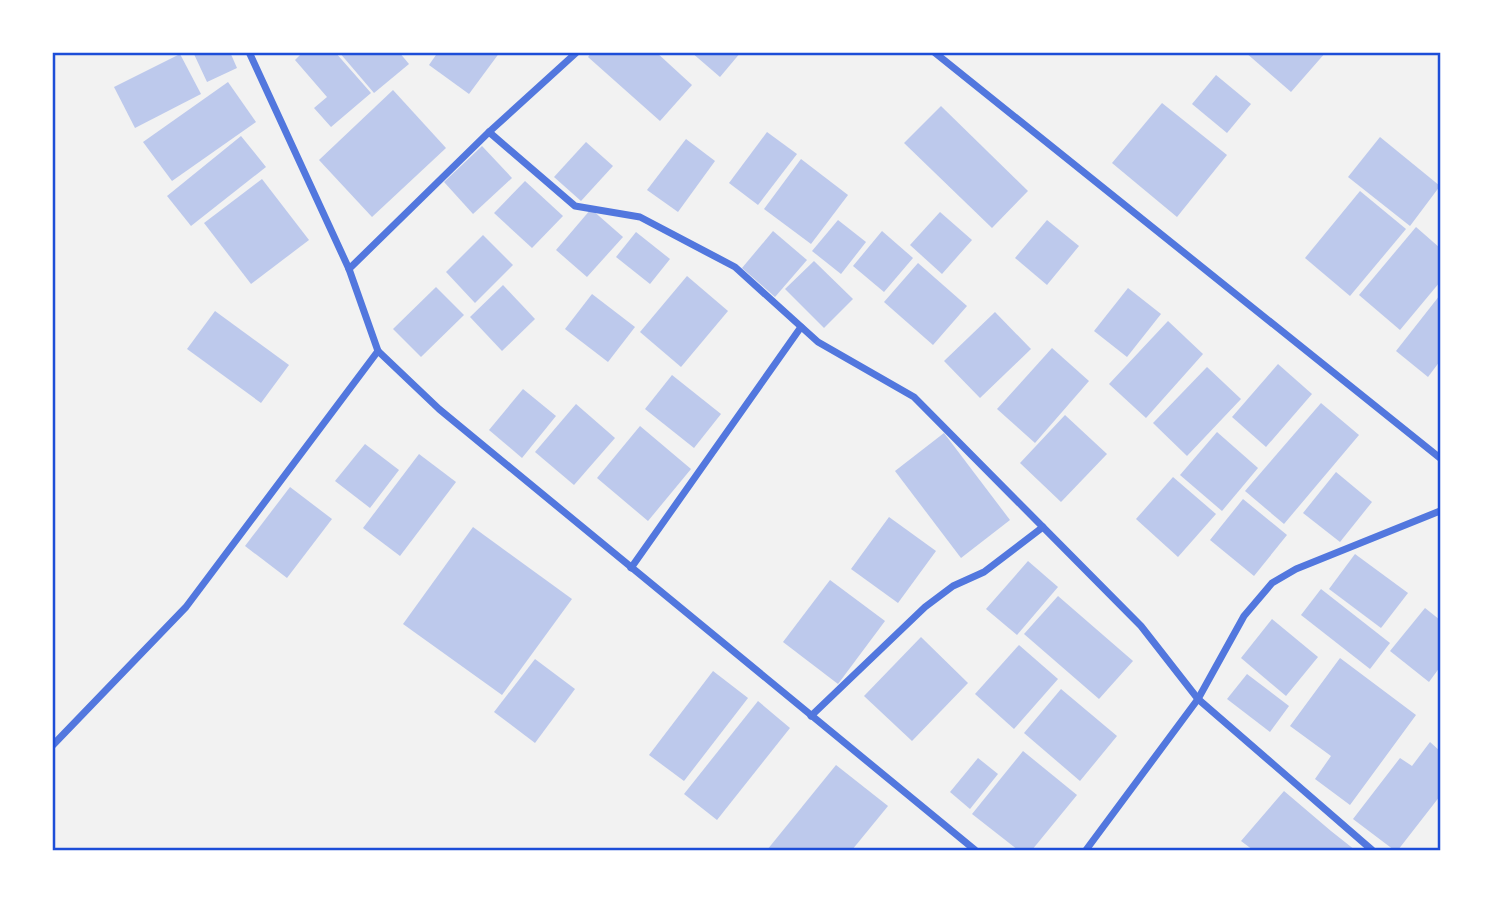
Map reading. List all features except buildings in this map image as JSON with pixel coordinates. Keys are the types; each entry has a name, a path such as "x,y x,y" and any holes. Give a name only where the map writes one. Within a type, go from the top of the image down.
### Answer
{"street":[{"path":"249,52 349,269 378,351 439,409 975,850"},
{"path":"349,269 489,132 577,52"},
{"path":"934,52 1440,458"},
{"path":"489,132 575,206 640,217 735,267 818,342 914,397 1141,626 1198,699 1372,850"},
{"path":"631,568 801,327"},
{"path":"52,746 186,607 378,351"},
{"path":"1086,850 1198,699 1244,616 1272,583 1296,569 1440,511"},
{"path":"811,716 925,607 953,586 984,572 1043,527"}]}
